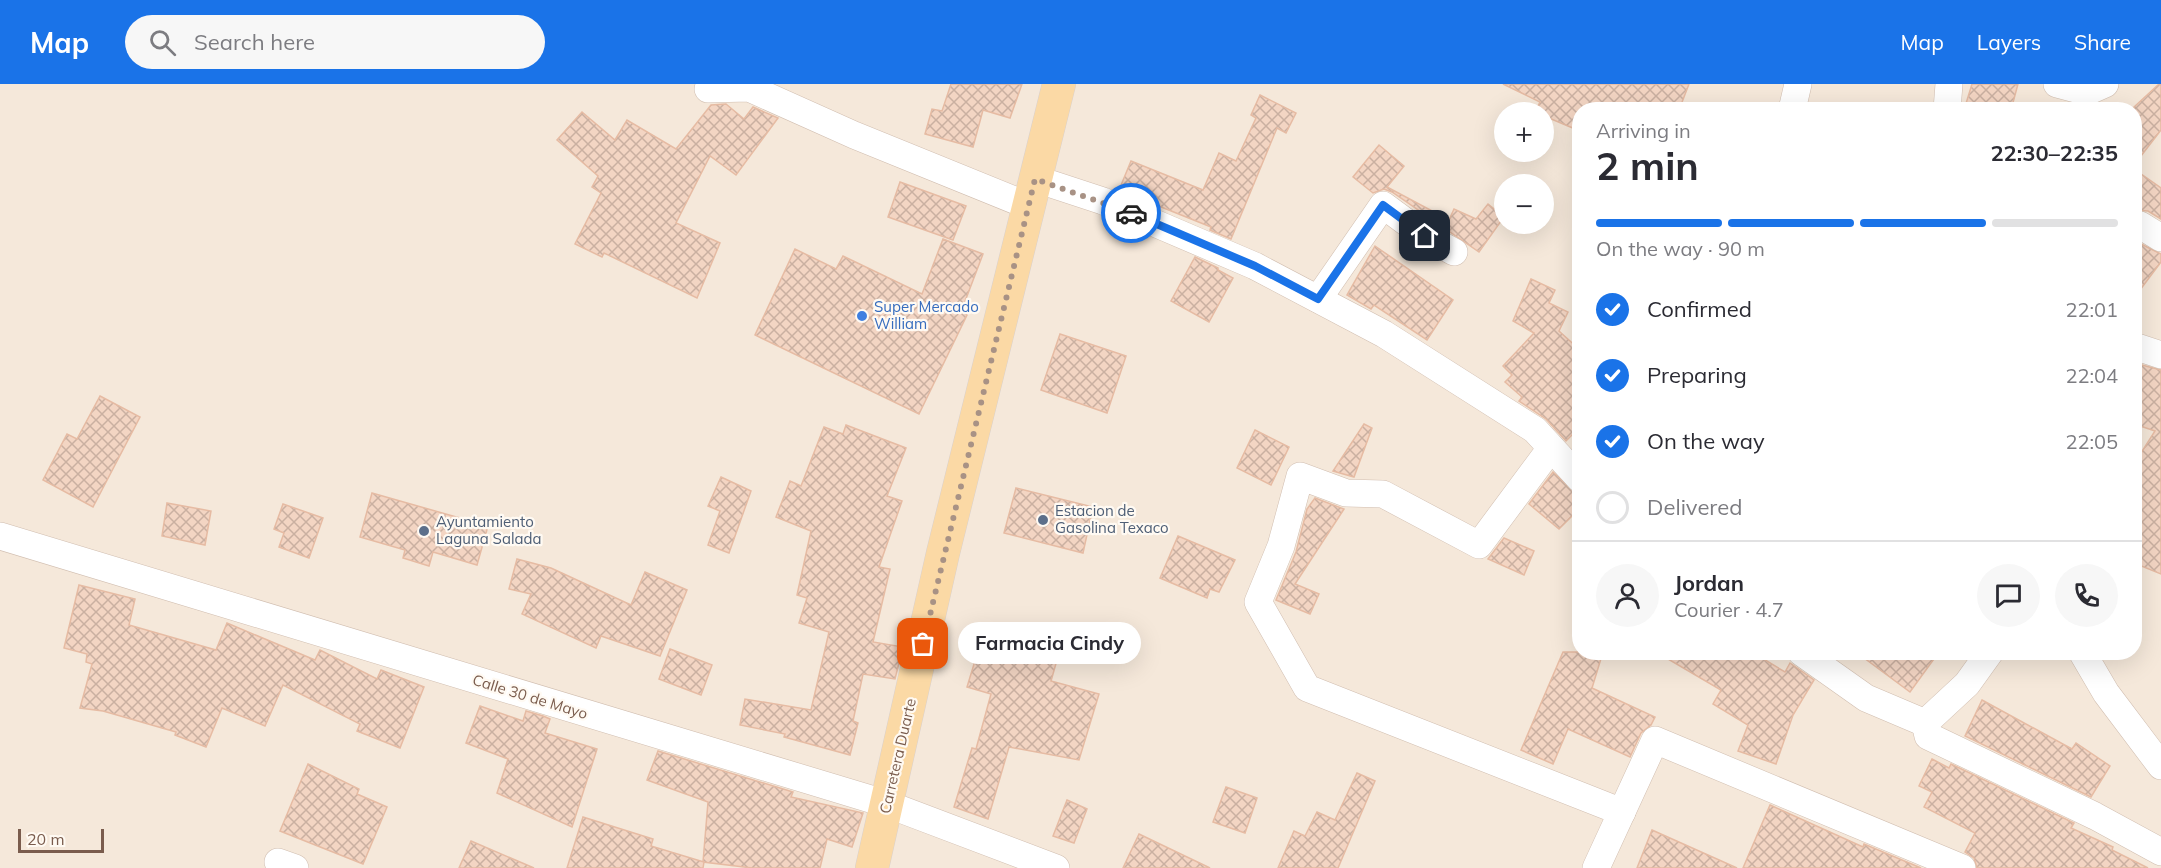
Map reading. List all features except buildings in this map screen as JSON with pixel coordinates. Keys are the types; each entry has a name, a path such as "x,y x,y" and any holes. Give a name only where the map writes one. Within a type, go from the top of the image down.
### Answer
{"main road":[{"name":"Carretera Duarte","path":"872,868 946,541 1059,84"}],"street":[{"path":"1794,102 1798,84"},
{"path":"1948,102 1949,84"},
{"path":"2057,84 2087,92 2105,84"},
{"path":"708,89 749,88 854,135 1032,192 1103,201 1255,266 1384,334 1534,430 1572,470"},
{"path":"1318,299 1383,205 1425,236 1454,252"},
{"path":"2142,226 2161,238"},
{"path":"2142,349 2161,355"},
{"path":"1551,448 1479,545 1383,494 1346,494 1300,476 1281,546 1258,602 1307,688 1622,812"},
{"name":"Calle 30 de Mayo","path":"0,536 887,804 1056,868"},
{"path":"1812,660 1866,698 1925,723"},
{"path":"1925,723 1966,684 1984,660"},
{"path":"2087,660 2106,693 2161,766"},
{"path":"1925,723 1928,736 2095,816 2161,852"},
{"path":"1596,868 1655,740 1962,868"}],"shaded area":[{"path":"0,84 2161,84 2161,868 0,868"}],"way so far":[{"path":"923,644 943,553 1035,179 1103,201 1131,213"}],"place":[{"name":"Super Mercado William","path":"862,316"},
{"name":"Estacion de Gasolina Texaco","path":"1043,520"},
{"name":"Ayuntamiento Laguna Salada","path":"424,531"},
{"name":"Farmacia Cindy","path":"923,644"}],"route":[{"path":"1131,213 1255,266 1318,299 1383,205 1425,236"}]}
